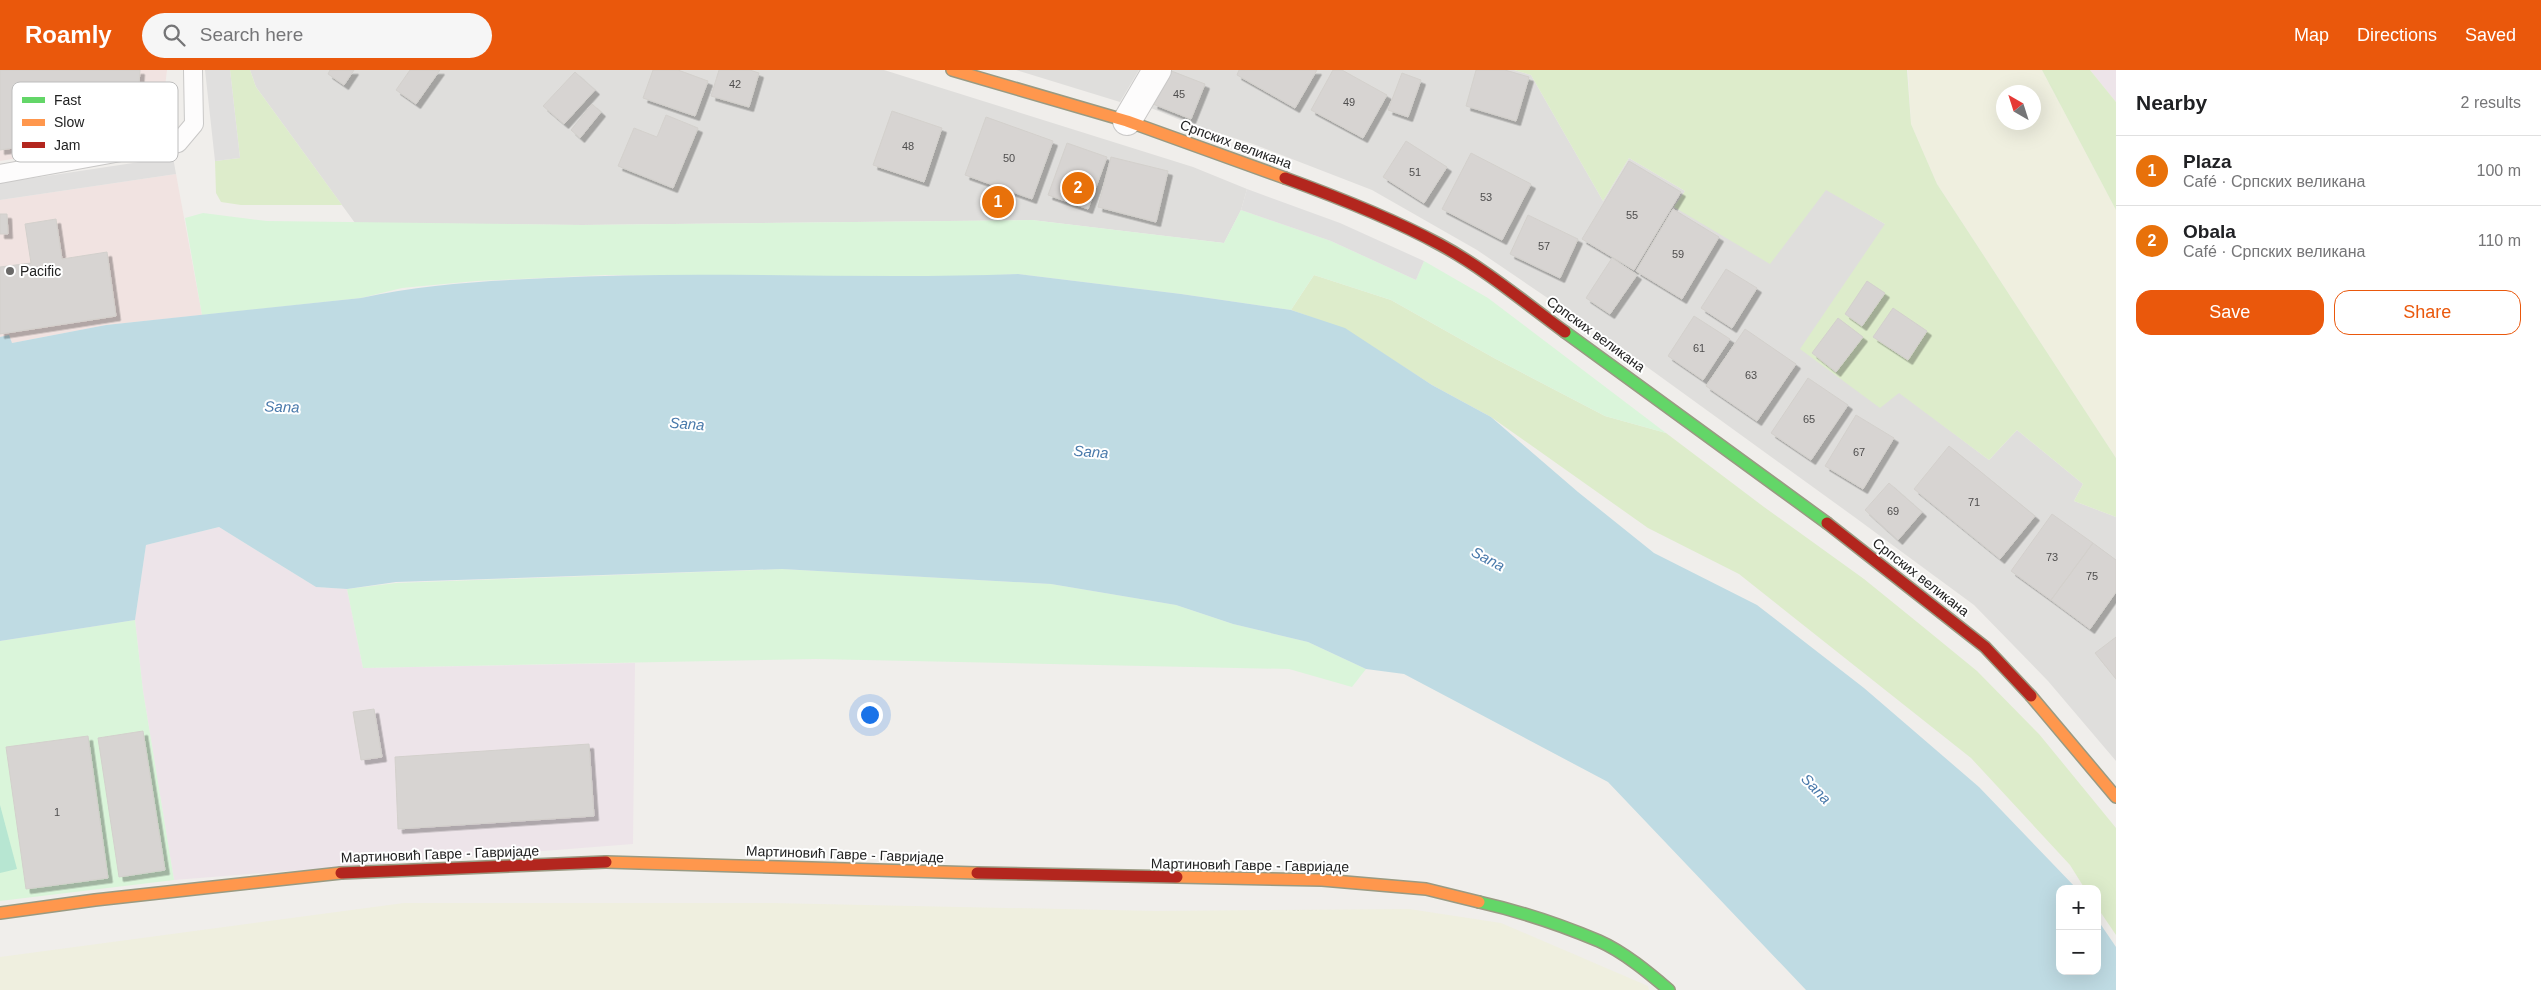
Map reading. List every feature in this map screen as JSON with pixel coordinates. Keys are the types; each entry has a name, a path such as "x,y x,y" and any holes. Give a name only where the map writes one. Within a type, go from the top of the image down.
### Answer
{"street":[{"name":"Српских великана","path":"952,70 1127,120 1324,192 1439,244 1472,264 1789,494 1953,620 1985,647 2025,688 2116,797"},
{"path":"1127,120 1157,70"},
{"name":"Мартиновић Гавре - Гавријаде","path":"0,914 95,900 338,873 610,862 1024,874 1322,880 1426,889 1502,907 1601,942 1650,974 1669,990"}],"lane":[{"path":"178,143 194,124 194,70"},
{"path":"0,174 66,162"}],"shaded area":[{"path":"0,70 167,70 166,82 12,82 12,159 0,161"},
{"path":"205,70 230,70 240,158 215,161"},
{"path":"250,70 884,70 1193,167 1247,189 1241,210 1224,243 1032,220 582,225 355,223 256,87"},
{"path":"1016,70 1139,70 1120,102"},
{"path":"1165,70 1514,70 1531,75 1603,201 1629,158 1685,191 1674,208 1826,189 1885,224 1899,392 1989,460 2017,430 2083,484 2074,501 2116,517 2116,761 2048,681 1974,605 1853,516 1614,343 1477,250 1372,190 1253,144 1190,124 1146,106"},
{"path":"2090,70 2116,70 2116,102"},
{"path":"140,162 174,162 176,174 0,200 0,183"},
{"path":"176,174 202,315 106,325 12,343 0,337 0,200"},
{"path":"1247,189 1340,223 1424,261 1416,280 1331,241 1241,210"},
{"path":"219,527 316,587 347,589 363,668 635,663 633,844 174,880 143,691 135,620 146,545"}],"green space":[{"path":"230,70 250,70 256,87 342,205 241,205 221,202 216,193 215,161 240,158"},
{"path":"1514,70 1907,70 1911,124 1937,184 2116,458 2116,517 2074,501 2083,484 2017,430 1989,460 1899,393 1880,408 1800,349 1885,224 1826,190 1770,264 1674,207 1685,191 1629,158 1603,201 1531,75"},
{"path":"1908,70 2042,70 2116,210 2116,458 1937,184 1911,124"},
{"path":"2042,70 2090,70 2116,102 2116,210"},
{"path":"1241,210 1331,241 1416,280 1424,261 1488,298 1666,433 1605,416 1494,358 1391,300 1314,275 1291,310 1018,274 929,278 606,275 476,281 402,288 361,298 202,315 185,218 203,213 267,221 582,225 1032,220 1224,243"},
{"path":"1314,275 1391,300 1494,358 1605,416 1666,433 1864,579 1977,671 2039,734 2116,828 2116,935 2101,913 2101,885 2082,885 2070,865 1971,758 1739,574 1648,528 1491,417 1432,385 1345,329 1291,310"},
{"path":"782,569 1051,584 1176,605 1233,624 1308,642 1366,669 1352,687 1289,669 816,659 363,668 347,589 396,583"},
{"path":"135,620 143,691 174,880 0,901 0,641"},
{"path":"0,805 17,869 0,873"},
{"path":"404,903 772,903 1156,911 1409,909 1501,923 1648,986 1649,990 0,990 0,957"}],"water":[{"name":"Sana","path":"1018,274 1291,310 1345,328 1432,385 1491,417 1578,492 1654,553 1757,605 1864,688 1979,787 2073,885 2056,885 2056,975 2101,975 2101,925 2116,947 2116,990 1806,990 1608,782 1404,674 1366,669 1308,642 1233,624 1176,605 1051,584 782,569 396,582 347,589 316,587 219,527 146,545 135,620 0,641 0,337 9,335 12,343 106,325 361,298 431,286 501,280 666,275 959,276"}],"building":[{"path":"0,70 140,70 139,82 12,82 12,148 0,150"},
{"path":"330,70 354,70 344,85 328,74"},
{"path":"410,70 440,70 416,104 396,90"},
{"path":"653,70 678,70 708,81 695,116 643,98"},
{"path":"719,70 750,70 759,73 749,107 711,96"},
{"path":"1169,70 1205,84 1191,119 1153,104"},
{"path":"1239,70 1317,70 1295,108 1237,75"},
{"path":"1333,70 1342,70 1387,95 1363,138 1311,110"},
{"path":"1476,70 1505,70 1529,77 1516,121 1466,106"},
{"path":"575,72 595,90 564,124 543,106"},
{"path":"1402,73 1421,80 1408,117 1388,110"},
{"path":"592,104 601,112 580,138 571,130"},
{"path":"892,111 942,128 924,182 873,165"},
{"path":"666,115 698,128 673,188 618,166 634,128 657,137"},
{"path":"986,117 1053,141 1032,199 965,175"},
{"path":"1406,141 1447,167 1424,203 1383,177"},
{"path":"1067,143 1107,157 1088,209 1048,195"},
{"path":"1471,153 1531,184 1502,240 1442,209"},
{"path":"1111,157 1168,171 1156,222 1098,207"},
{"path":"1629,161 1681,192 1634,270 1582,239"},
{"path":"1673,209 1719,237 1682,299 1636,271"},
{"path":"0,214 7,214 8,234 0,234"},
{"path":"1528,215 1578,239 1560,278 1510,254"},
{"path":"56,219 62,259 107,252 116,316 0,334 0,267 31,263 25,224"},
{"path":"1612,258 1637,275 1610,314 1586,298"},
{"path":"1726,269 1757,288 1732,328 1701,308"},
{"path":"1867,281 1885,293 1862,326 1845,314"},
{"path":"1893,308 1927,331 1908,360 1873,337"},
{"path":"1694,316 1730,339 1703,380 1668,356"},
{"path":"1838,318 1863,337 1836,372 1812,353"},
{"path":"1745,329 1796,364 1757,421 1706,386"},
{"path":"1808,378 1848,405 1811,460 1771,433"},
{"path":"1856,415 1894,438 1863,489 1825,466"},
{"path":"1949,446 2035,516 2000,559 1914,489"},
{"path":"1889,483 1922,512 1898,540 1865,510"},
{"path":"2052,514 2093,543 2051,600 2011,571"},
{"path":"2093,543 2116,560 2116,592 2090,629 2051,600"},
{"path":"2116,637 2116,679 2095,653"},
{"path":"374,709 382,757 361,760 353,712"},
{"path":"143,731 165,870 119,877 98,738"},
{"path":"88,736 108,878 26,889 6,747"},
{"path":"589,744 594,816 398,829 395,757"}],"traffic: fast":[{"path":"1565,332 1827,523"},
{"path":"1479,902 1540,919 1599,941 1627,957 1669,990"}],"traffic: slow":[{"path":"952,70 1127,121 1285,178"},
{"path":"2031,696 2116,797"},
{"path":"606,862 977,873"},
{"path":"0,913 95,900 341,873"},
{"path":"1177,877 1322,880 1426,889 1479,902"}],"traffic: jam":[{"path":"1285,178 1364,208 1456,253 1488,274 1565,332"},
{"path":"1827,523 1985,647 2031,696"},
{"path":"341,873 606,862"},
{"path":"977,873 1177,877"}],"place":[{"name":"Obala","path":"1078,188"},
{"name":"Plaza","path":"998,202"},
{"name":"Pacific","path":"10,271"}]}
